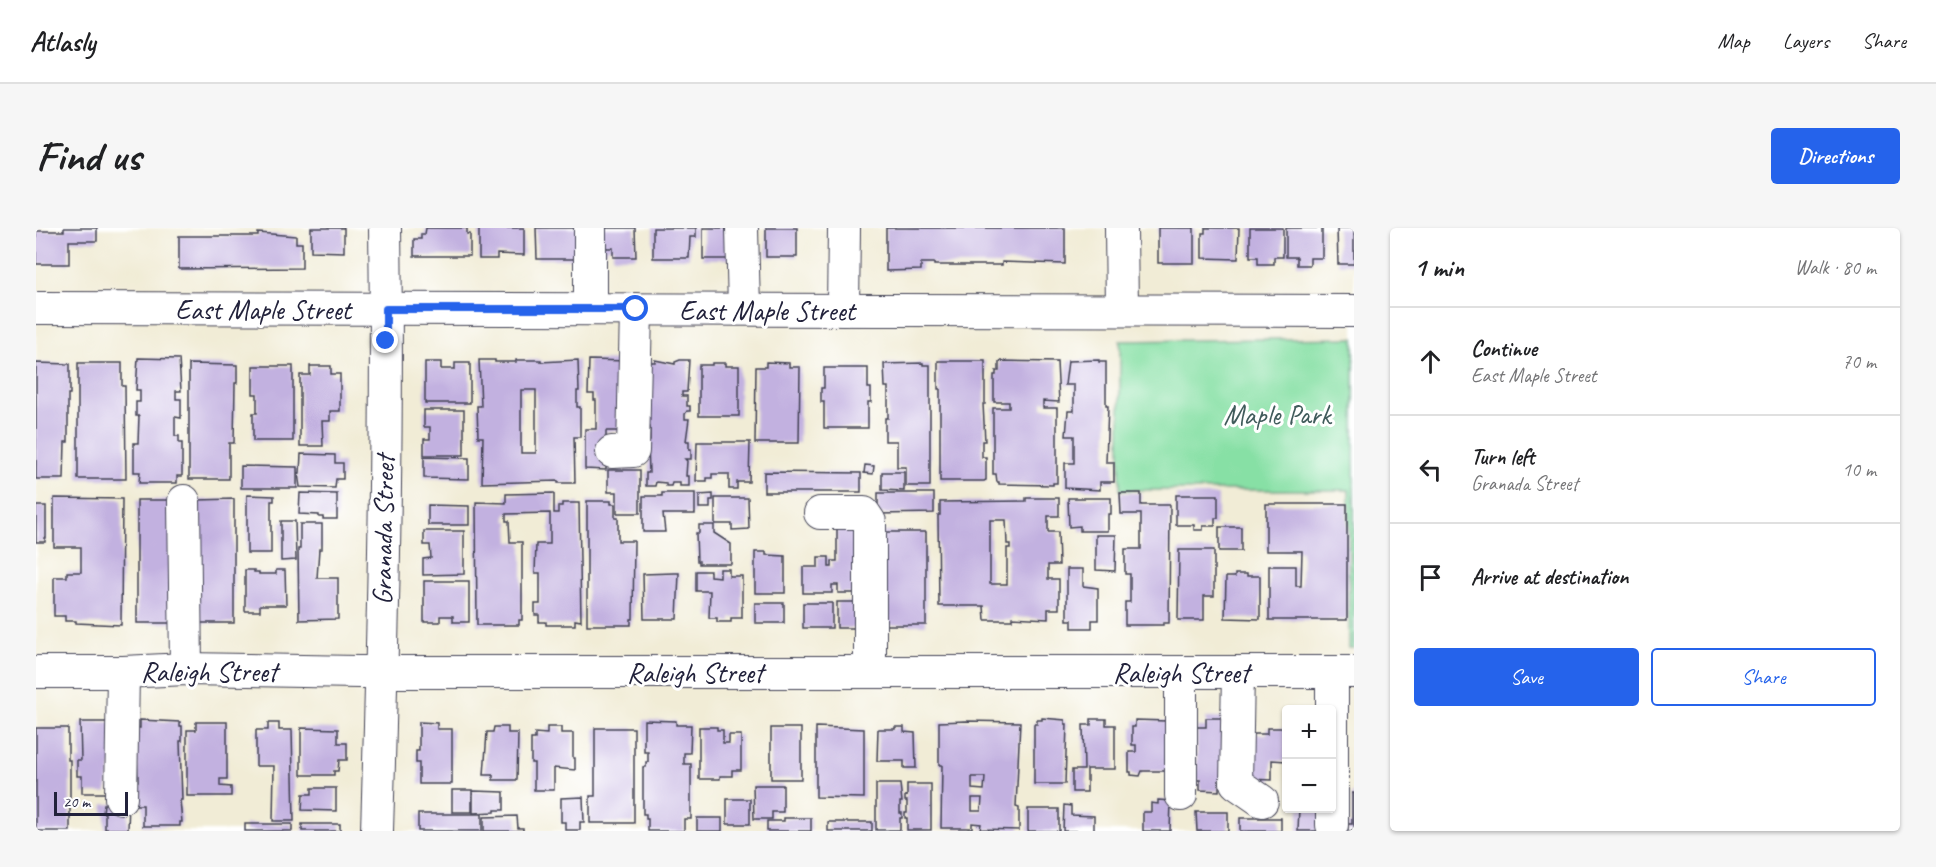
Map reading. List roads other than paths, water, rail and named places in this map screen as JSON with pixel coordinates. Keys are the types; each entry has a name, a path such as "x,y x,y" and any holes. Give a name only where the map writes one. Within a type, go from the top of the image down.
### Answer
{"street":[{"name":"Granada Street","path":"377,831 386,309 385,228"},
{"path":"590,228 590,309"},
{"path":"742,228 744,309"},
{"path":"843,310 844,228"},
{"path":"1121,228 1122,310"},
{"name":"East Maple Street","path":"36,308 1354,311"},
{"path":"612,452 633,451 636,309"},
{"path":"184,501 186,669"},
{"path":"820,513 864,513 870,522 870,672"},
{"name":"Raleigh Street","path":"36,672 186,669 381,672 1343,672"},
{"path":"121,798 123,672"},
{"path":"1181,672 1181,795"},
{"path":"1238,672 1236,783 1262,801"},
{"path":"1332,825 1343,672"}],"park label":[{"name":"Maple Park","path":"1277,414"}]}
